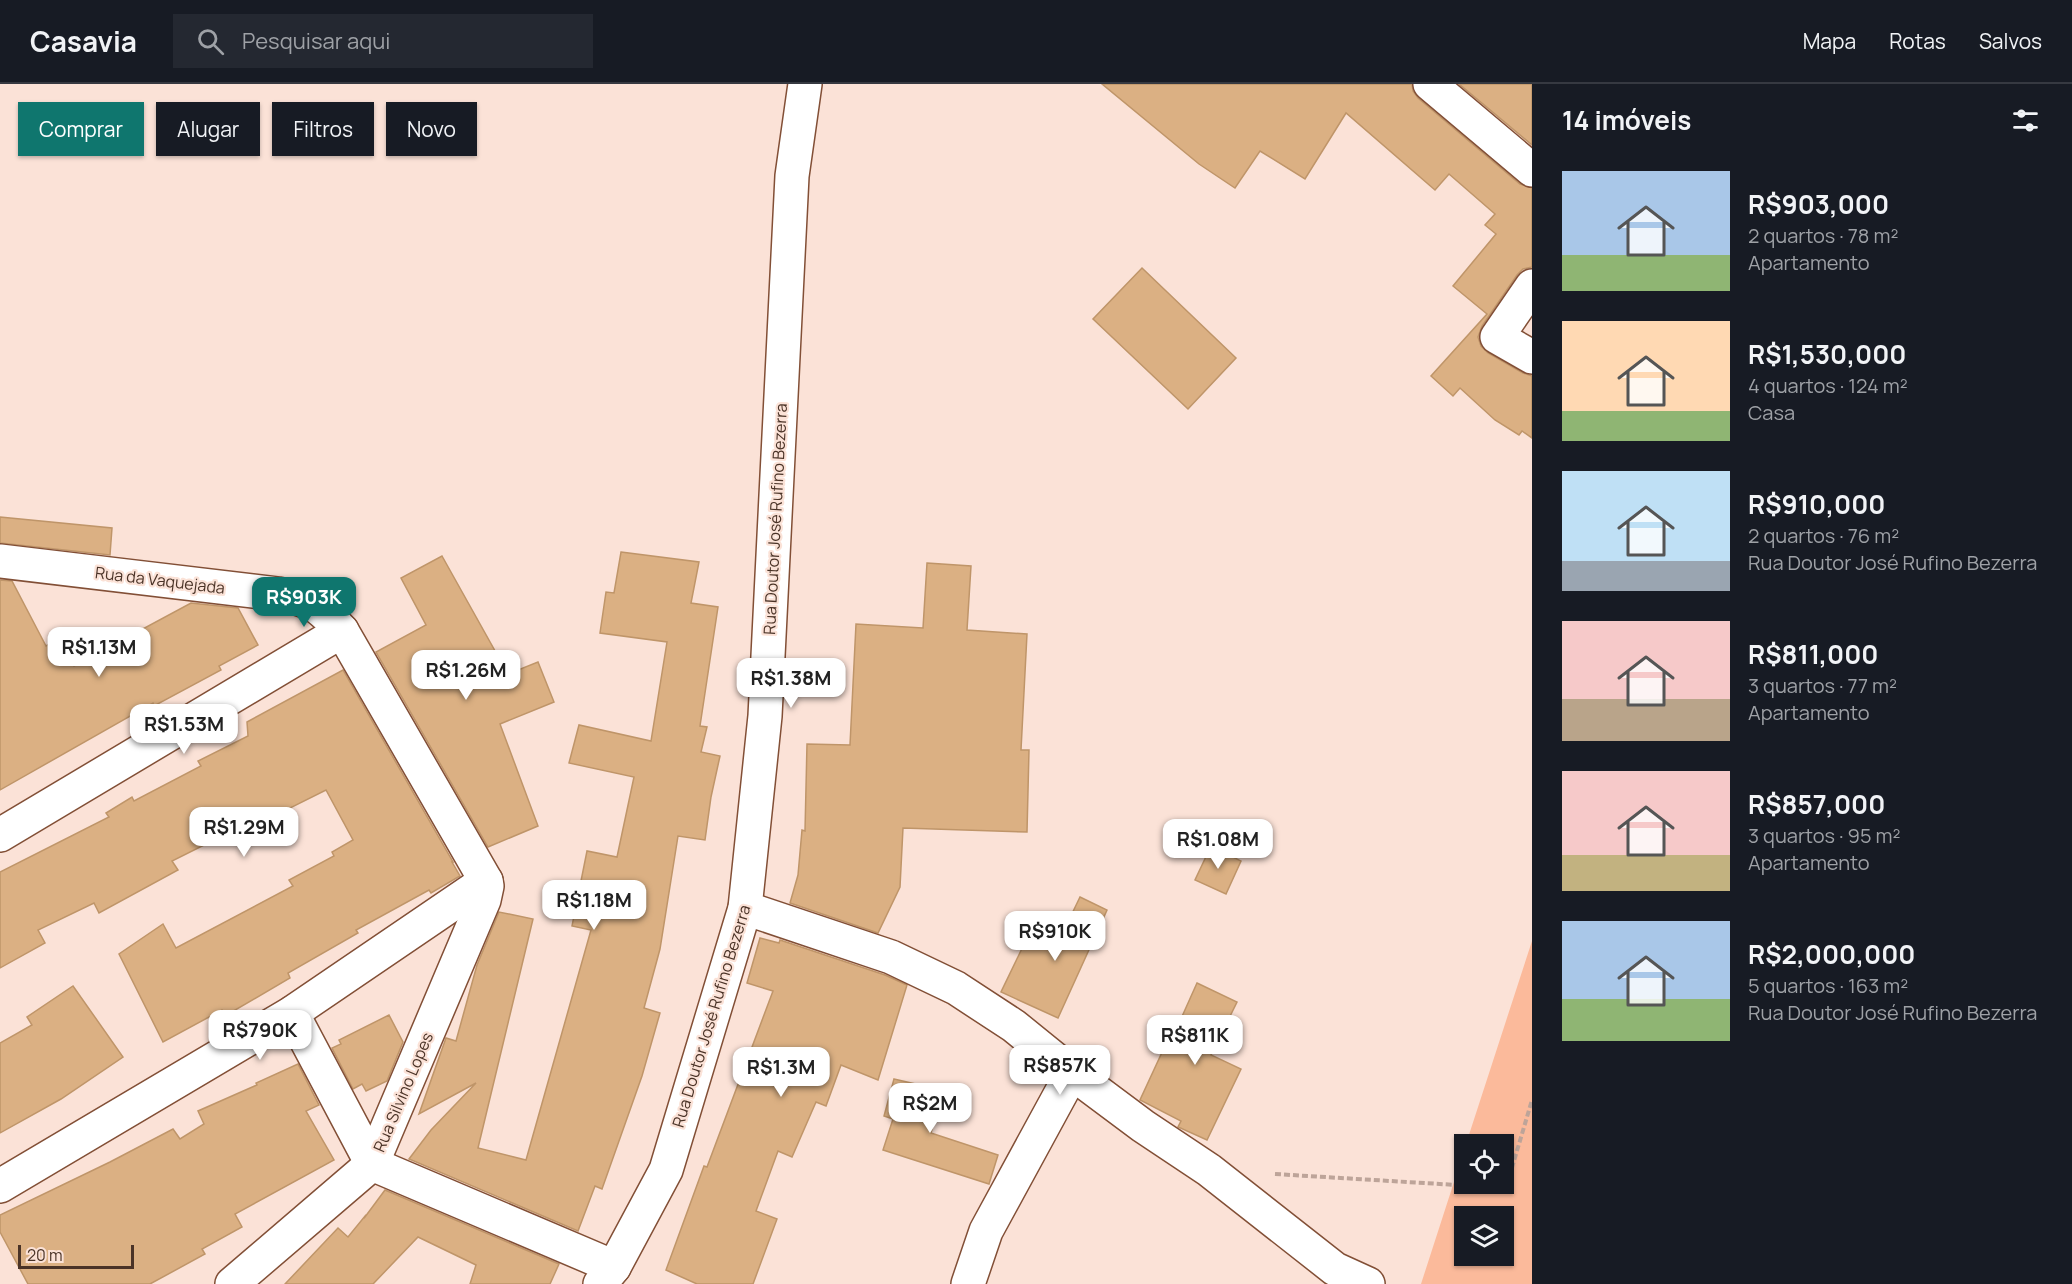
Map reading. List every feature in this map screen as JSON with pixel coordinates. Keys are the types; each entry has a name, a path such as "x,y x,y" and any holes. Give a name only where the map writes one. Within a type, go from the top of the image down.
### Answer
{"street":[{"name":"Rua Doutor José Rufino Bezerra","path":"607,1276 666,1170 745,908 765,717 792,176 805,84"},
{"path":"1430,84 1532,170"},
{"path":"1532,286 1497,337 1532,357"},
{"name":"Rua da Vaquejada","path":"0,561 278,594 303,598 322,609 342,631 486,881"},
{"path":"0,835 342,631"},
{"path":"0,1186 292,1013 486,881"},
{"name":"Rua Silvino Lopes","path":"232,1284 372,1164 484,900 486,881"},
{"path":"745,908 891,957 956,988 1014,1026 1143,1126 1209,1170 1335,1269 1368,1284"},
{"path":"292,1013 372,1164 607,1276"},
{"path":"968,1284 987,1231 1072,1073"}],"path":[{"path":"1268,1173 1506,1188 1532,1100"}],"shaded area":[{"path":"1532,941 1532,1284 1421,1284 1454,1182 1454,1194 1514,1194 1514,1134 1469,1134"}],"building":[{"path":"1102,84 1412,84 1413,91 1418,98 1520,184 1532,188 1532,267 1523,269 1517,275 1482,326 1478,337 1481,346 1488,353 1532,376 1532,438 1522,431 1519,435 1495,420 1460,388 1453,396 1431,376 1487,314 1453,286 1496,234 1485,225 1495,214 1449,174 1435,190 1346,113 1305,179 1260,151 1235,188 1199,164"},
{"path":"1459,84 1532,84 1532,145"},
{"path":"1142,268 1236,358 1188,409 1093,319"},
{"path":"0,517 112,528 110,555 0,543"},
{"path":"621,552 699,562 691,603 718,607 700,726 707,727 701,752 720,756 705,840 678,836 660,949 644,1008 660,1013 642,1076 602,1189 595,1186 578,1231 409,1159 431,1130 476,1083 419,1114 446,1038 456,1041 477,965 499,912 533,919 478,1148 526,1160 591,930 572,926 587,851 617,857 634,777 569,763 579,725 651,741 667,642 600,633 606,592 614,593"},
{"path":"442,556 508,674 538,662 554,702 500,724 538,826 488,847 376,652 426,625 401,578"},
{"path":"927,563 971,566 967,630 1027,634 1021,750 1029,750 1027,832 903,828 900,887 878,933 790,903 798,875 802,830 805,831 807,744 850,745 856,624 923,628"},
{"path":"0,580 12,581 46,646 58,639 74,666 191,603 238,608 258,645 219,666 221,670 154,706 153,703 0,790"},
{"path":"343,670 460,876 431,893 429,890 356,930 358,933 288,973 290,978 225,1016 222,1010 163,1042 119,954 163,924 176,948 293,886 289,880 334,856 332,852 353,840 326,790 236,835 234,830 172,861 178,870 99,913 94,903 38,930 45,943 0,968 0,872 109,817 106,813 132,797 134,801 201,766 198,761 248,736 247,722"},
{"path":"1211,846 1241,861 1226,894 1195,880"},
{"path":"1080,897 1107,910 1058,1018 1001,992 1028,936 1055,949"},
{"path":"760,938 779,943 780,940 885,975 907,985 878,1080 841,1065 826,1106 816,1102 792,1157 778,1151 756,1211 777,1219 753,1284 697,1284 666,1270 773,991 747,983"},
{"path":"1197,983 1237,1002 1211,1055 1241,1069 1207,1140 1178,1127 1181,1121 1140,1100"},
{"path":"73,986 123,1057 61,1099 0,1133 0,1043 32,1025 27,1017"},
{"path":"389,1015 403,1042 387,1081 366,1091 362,1084 353,1089 332,1048 341,1044 339,1040"},
{"path":"298,1064 319,1105 306,1111 334,1160 235,1214 242,1227 202,1249 205,1254 150,1284 28,1284 0,1232 0,1215 173,1129 180,1139 204,1124 198,1111"},
{"path":"894,1079 942,1090 931,1133 998,1155 989,1184 883,1150 893,1119 884,1116"},
{"path":"385,1190 559,1264 550,1284 470,1284 476,1265 418,1237 373,1284 285,1284 338,1228 348,1237"}]}
